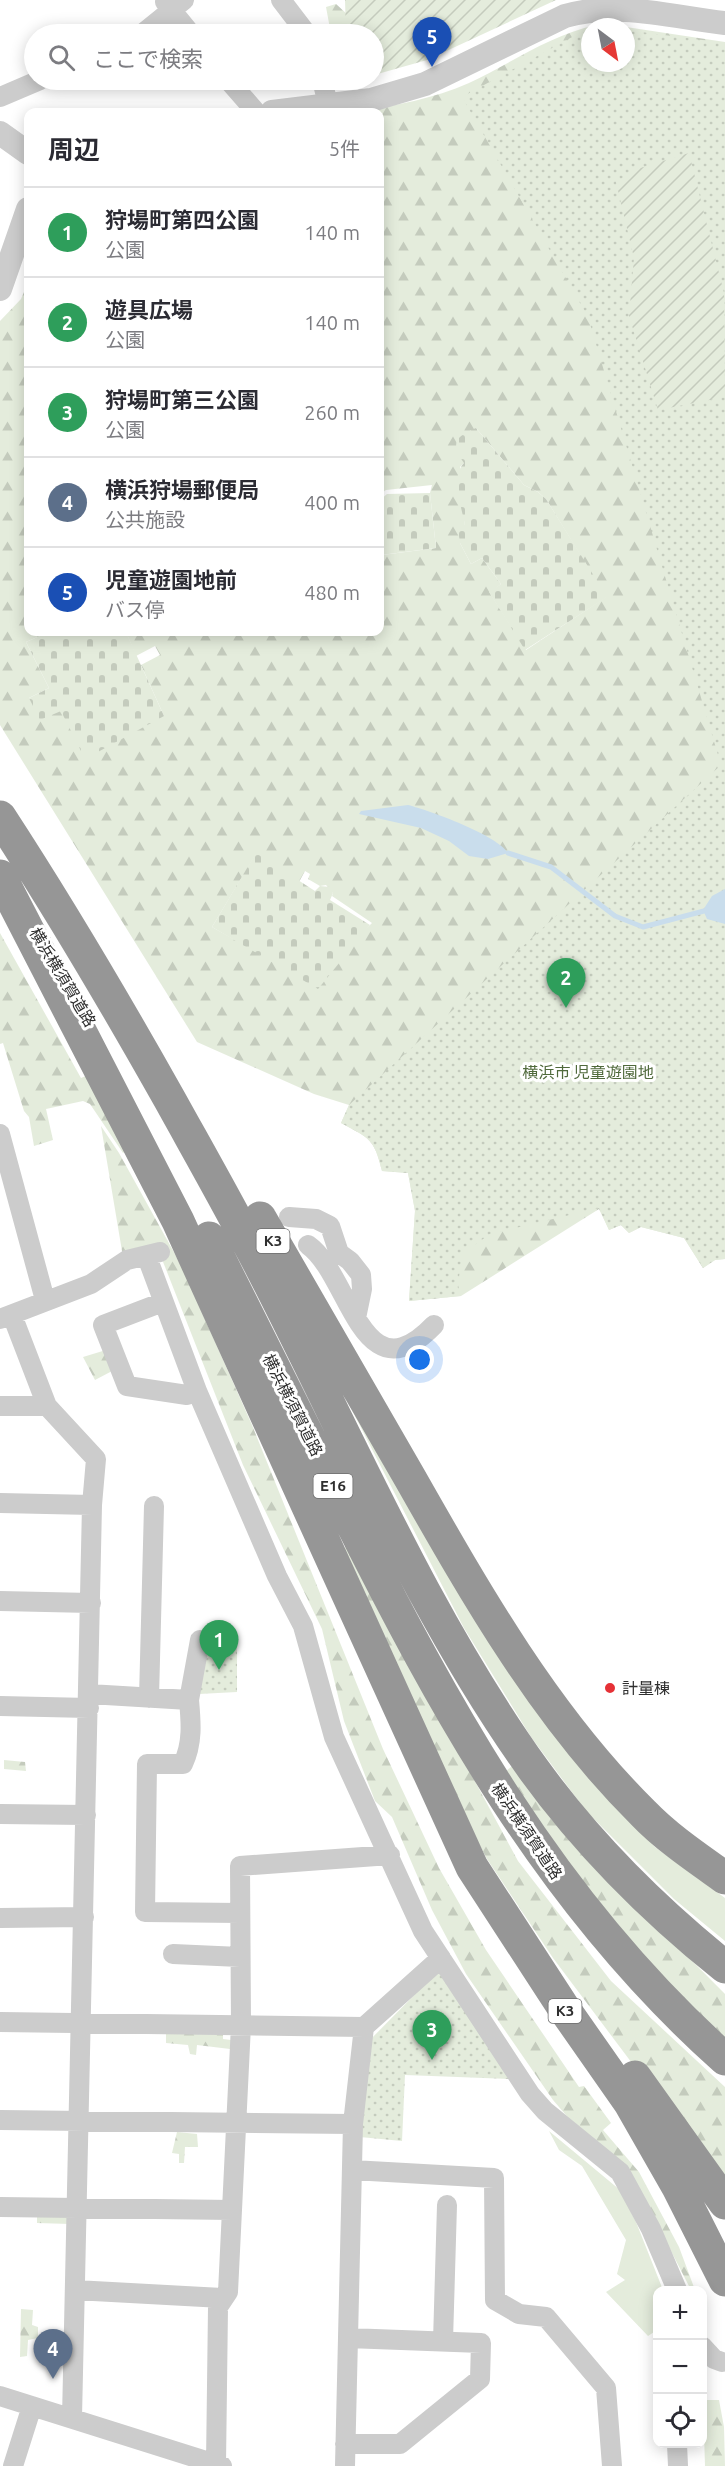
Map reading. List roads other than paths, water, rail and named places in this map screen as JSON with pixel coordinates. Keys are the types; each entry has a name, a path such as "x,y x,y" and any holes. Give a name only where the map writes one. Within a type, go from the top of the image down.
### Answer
{"highway":[{"name":"K3","path":"4,823 131,1009 242,1187 439,1529 522,1665 582,1748 644,1815 695,1857 725,1878"},
{"name":"横浜横須賀道路","path":"4,823 123,1016 222,1194 433,1607 489,1704 536,1772 595,1845 654,1905 725,1967"},
{"name":"横浜横須賀道路","path":"0,871 94,1029 195,1209 377,1573 445,1702 505,1800 563,1884 606,1940 652,1990 725,2059"},
{"path":"0,876 178,1221 412,1736 481,1863 512,1912 680,2138 725,2203"},
{"name":"K3","path":"412,1736 472,1867 567,2013 630,2103 683,2197 721,2268 725,2280"}],"street":[{"path":"281,0 299,24"},
{"path":"152,24 173,4 185,24"},
{"path":"300,108 371,100 424,84 565,8 610,9 725,23"},
{"path":"0,97 24,87"},
{"path":"237,90 252,108"},
{"path":"324,90 328,104"},
{"path":"0,133 24,150"},
{"path":"0,289 24,220"},
{"path":"0,1134 45,1300"},
{"path":"289,1217 316,1219 330,1226 339,1253 350,1261 361,1275 362,1289 356,1318"},
{"path":"308,1245 319,1255 356,1318 377,1343 390,1348 404,1348 419,1341 434,1325"},
{"path":"72,2418 92,1505 96,1459 47,1406 6,1317 91,1284 127,1260 153,1254 163,1302 198,1391 273,1568 303,1626 334,1737 423,1931 530,2094 545,2111 620,2172 651,2229 675,2286"},
{"path":"163,1302 103,1326 127,1386 187,1395 198,1391"},
{"path":"0,1406 47,1406"},
{"path":"0,1503 92,1505"},
{"path":"149,1698 154,1506"},
{"path":"0,1601 91,1603"},
{"path":"200,1640 189,1700 191,1728 189,1748 183,1764 147,1764 145,1912 240,1913"},
{"path":"0,1706 149,1698 189,1700"},
{"path":"0,1814 86,1815"},
{"path":"0,2396 219,2465 218,2307 228,2292 241,2025 240,1866 390,1855"},
{"path":"0,1918 84,1917"},
{"path":"173,1954 240,1957"},
{"path":"345,2466 353,2124 364,2027 441,1958"},
{"path":"0,2022 364,2027"},
{"path":"0,2120 353,2124"},
{"path":"352,2169 494,2178 495,2300 519,2314 546,2317 606,2388 617,2465"},
{"path":"443,2341 447,2205"},
{"path":"0,2207 232,2210"},
{"path":"75,2290 222,2298"},
{"path":"345,2444 399,2444 480,2379 481,2343 348,2338"},
{"path":"707,2351 714,2359 722,2362"},
{"path":"13,2466 32,2406"},
{"path":"676,2448 678,2466"}],"water":[{"path":"408,805 478,831 508,853 488,859 469,856 449,841 421,828 359,814 361,811"},
{"path":"725,889 725,924 707,919 703,910 712,896"}],"waterway":[{"path":"508,853 551,867 615,916 643,927 704,911"}],"place":[{"name":"児童遊園地前","path":"432,67"},
{"name":"遊具広場","path":"566,1008"},
{"name":"狩場町第四公園","path":"219,1670"},
{"name":"計量棟","path":"610,1688"},
{"name":"狩場町第三公園","path":"432,2060"},
{"name":"横浜狩場郵便局","path":"53,2379"}],"park label":[{"name":"横浜市 児童遊園地","path":"588,1072"}]}
